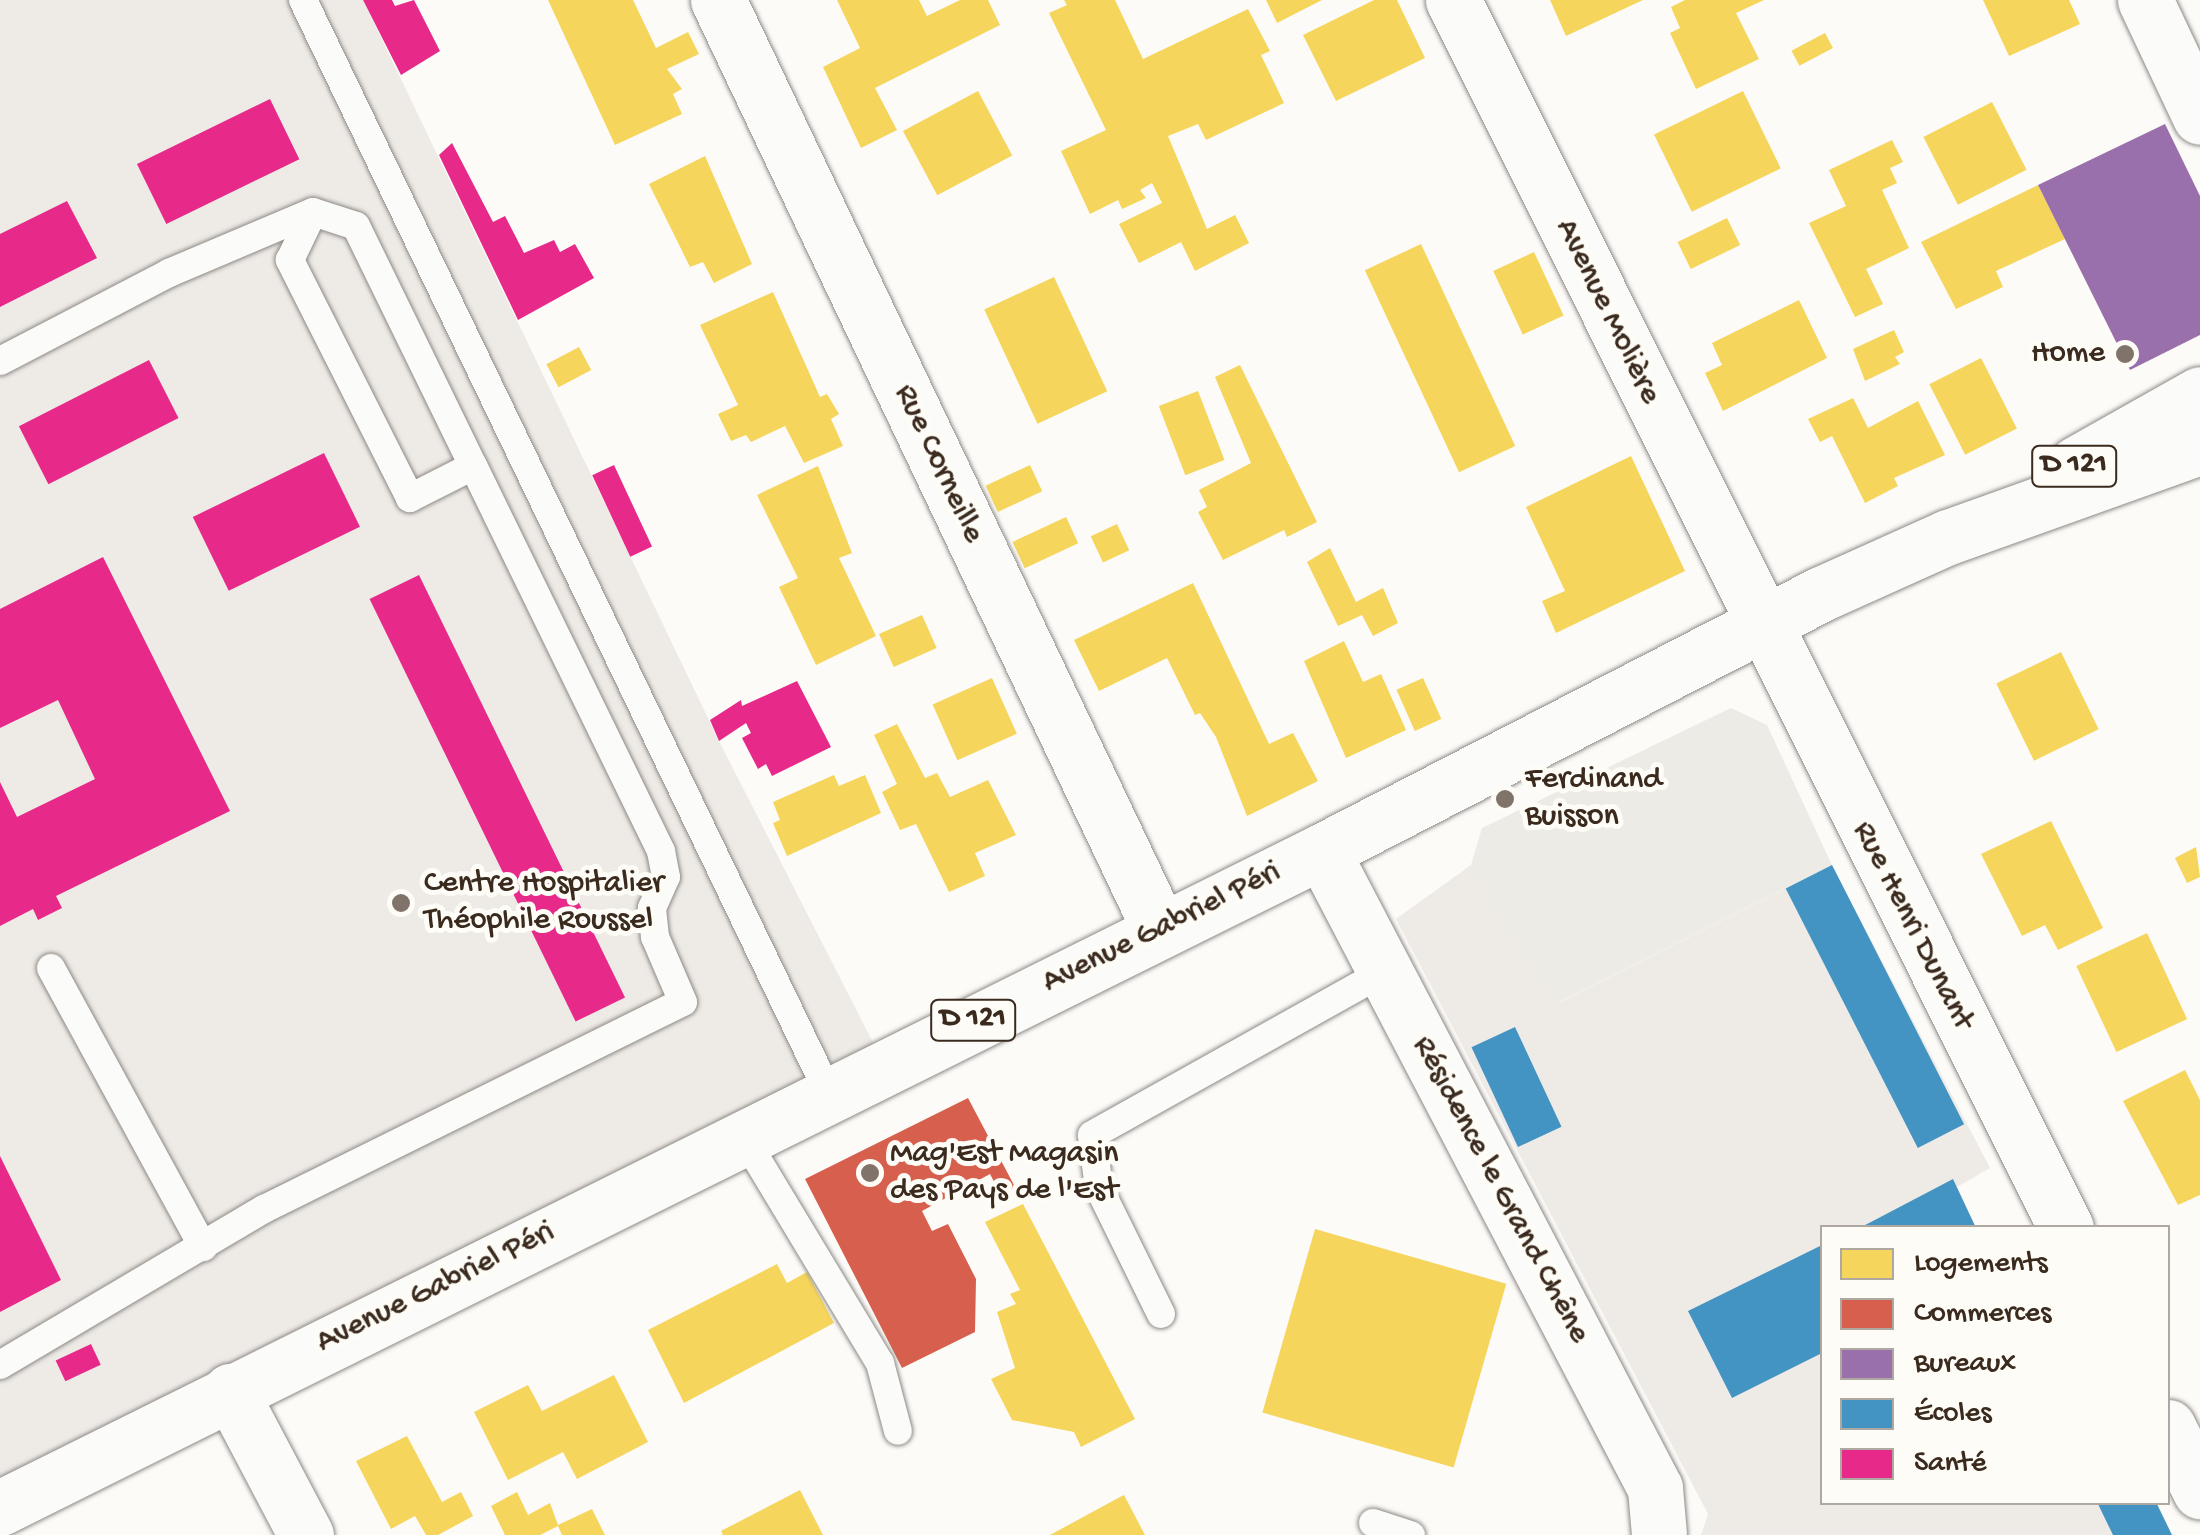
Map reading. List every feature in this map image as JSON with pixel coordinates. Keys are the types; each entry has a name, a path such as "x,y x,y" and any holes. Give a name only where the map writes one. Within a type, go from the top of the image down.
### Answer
{"street":[{"name":"Rue Corneille","path":"718,0 1159,928"},
{"name":"Avenue Molière","path":"1452,0 1762,623"},
{"path":"2145,0 2200,118"},
{"name":"Avenue Gabriel Péri","path":"1948,538 2200,394"},
{"name":"Avenue Gabriel Péri","path":"0,1508 828,1092 1322,850 1762,623 1948,538 2200,447"},
{"name":"Rue Henri Dunant","path":"1762,623 2064,1225"},
{"name":"Résidence le Grand Chêne","path":"1322,850 1655,1488 1659,1535"},
{"path":"230,1391 306,1535"},
{"path":"2170,1431 2200,1490"}],"lane":[{"path":"303,0 828,1092"},
{"path":"0,361 169,273 314,212 356,226 661,851 666,877 652,908 655,937 684,1002 264,1210 0,1364"},
{"path":"314,212 290,260 410,498 473,466"},
{"path":"51,968 203,1247"},
{"path":"1161,1314 1099,1188 1092,1135 1385,971"},
{"path":"742,1136 880,1363 898,1431"},
{"path":"1373,1523 1411,1535"}],"shaded area":[{"name":"Centre Hospitalier Théophile Roussel","path":"0,0 363,0 719,741 884,1064 0,1508"},
{"path":"1731,708 1767,725 1832,865 1557,1003 1471,865 1482,828"},
{"path":"1471,865 1558,1003 1832,865 1990,1168 1957,1187 1975,1225 1820,1225 1820,1505 2157,1505 2172,1535 1701,1535 1708,1514 1396,919"}],"building: Logements":[{"path":"548,0 633,0 656,48 688,32 699,54 667,69 682,89 673,94 682,114 615,145"},
{"path":"837,0 919,0 927,16 960,0 988,0 1000,25 875,88 897,130 861,148 823,67 860,48"},
{"path":"1064,0 1115,0 1143,59 1248,9 1270,51 1261,55 1284,103 1206,140 1198,124 1168,136 1207,229 1235,215 1249,243 1195,271 1181,242 1139,263 1119,224 1162,203 1152,183 1140,190 1146,198 1122,209 1118,200 1090,214 1061,151 1106,130 1049,13 1067,5"},
{"path":"1266,0 1322,0 1277,23"},
{"path":"1374,0 1397,0 1425,58 1336,101 1303,35"},
{"path":"1550,0 1643,0 1566,36"},
{"path":"1685,0 1764,0 1736,13 1759,59 1696,89 1670,33 1680,28 1671,7"},
{"path":"1983,0 2069,0 2080,24 2009,56"},
{"path":"1825,33 1833,48 1799,66 1791,51"},
{"path":"978,91 1012,155 937,195 903,131"},
{"path":"1743,91 1781,168 1692,212 1654,134"},
{"path":"1992,102 2027,170 1958,205 1923,137"},
{"path":"1892,140 1903,162 1890,168 1897,183 1882,190 1909,248 1866,269 1883,304 1855,317 1809,223 1846,206 1829,170"},
{"path":"705,156 752,264 714,283 703,262 690,267 649,184"},
{"path":"2038,185 2065,239 1996,271 2003,287 1956,309 1921,242"},
{"path":"1727,218 1740,245 1691,269 1678,242"},
{"path":"1421,244 1515,446 1459,472 1365,270"},
{"path":"1534,252 1564,315 1523,334 1493,271"},
{"path":"1054,277 1107,391 1037,424 984,310"},
{"path":"773,292 820,397 827,394 839,414 831,419 843,446 804,463 785,426 751,442 746,435 731,441 718,414 738,405 700,325"},
{"path":"1799,300 1827,358 1723,411 1705,373 1722,365 1712,343"},
{"path":"1894,330 1904,352 1895,357 1900,364 1865,381 1853,349"},
{"path":"579,347 591,370 559,387 546,364"},
{"path":"1981,358 2017,428 1965,455 1929,384"},
{"path":"1240,365 1317,522 1287,537 1284,530 1223,560 1198,512 1207,507 1199,490 1251,463 1215,377"},
{"path":"1198,391 1225,460 1185,475 1159,406"},
{"path":"1853,398 1868,428 1918,401 1945,455 1894,478 1898,486 1865,503 1832,436 1820,442 1808,419"},
{"path":"1631,456 1685,571 1556,633 1542,601 1565,591 1526,507"},
{"path":"1030,465 1042,491 998,512 986,486"},
{"path":"818,466 852,553 839,558 876,636 816,665 779,587 798,578 757,495"},
{"path":"1066,517 1078,543 1025,568 1013,542"},
{"path":"1117,524 1129,550 1103,563 1091,536"},
{"path":"1330,548 1356,602 1383,588 1398,623 1373,636 1362,615 1338,626 1307,562"},
{"path":"1193,583 1269,744 1293,733 1318,781 1247,816 1216,737 1200,713 1195,715 1167,658 1099,691 1074,640"},
{"path":"922,615 937,648 894,667 879,634"},
{"path":"1344,641 1363,682 1381,674 1406,730 1346,758 1304,661"},
{"path":"2061,652 2099,729 2034,761 1996,684"},
{"path":"992,678 1017,734 957,760 933,704"},
{"path":"1423,678 1441,719 1415,731 1397,690"},
{"path":"897,724 925,778 937,773 950,797 988,780 1016,835 975,853 985,876 949,892 916,824 900,830 882,792 897,784 874,735"},
{"path":"834,775 839,786 865,775 881,813 787,856 773,823 780,820 773,802"},
{"path":"2051,821 2103,928 2058,950 2045,925 2022,936 1981,854"},
{"path":"2196,847 2200,877 2187,883 2175,858"},
{"path":"2147,933 2187,1019 2116,1052 2076,966"},
{"path":"2185,1070 2200,1100 2200,1195 2178,1205 2123,1101"},
{"path":"1023,1204 1135,1419 1081,1447 1074,1432 1012,1420 991,1379 1015,1368 997,1312 1016,1304 1010,1294 1020,1290 985,1222"},
{"path":"1315,1229 1506,1284 1454,1467 1262,1413"},
{"path":"777,1264 787,1283 807,1272 834,1323 684,1403 648,1330"},
{"path":"614,1375 648,1442 577,1479 563,1452 508,1480 474,1412 528,1385 542,1411"},
{"path":"407,1436 442,1502 461,1492 473,1516 438,1535 426,1535 415,1516 391,1529 356,1461"},
{"path":"800,1490 823,1535 723,1535 721,1531"},
{"path":"517,1492 528,1515 550,1503 558,1525 592,1509 605,1535 562,1535 558,1526 540,1535 505,1535 491,1506"},
{"path":"1124,1495 1145,1535 1050,1535 1120,1497"}],"building: Commerces":[{"path":"968,1098 1015,1187 1001,1195 990,1174 922,1211 932,1231 948,1224 976,1279 975,1332 902,1368 805,1179"}],"building: Bureaux":[{"path":"2165,124 2200,196 2200,335 2130,370 2038,185"}],"building: Écoles":[{"path":"1832,865 1964,1124 1918,1148 1786,889"},
{"path":"1515,1027 1561,1127 1518,1147 1471,1047"},
{"path":"1953,1179 1975,1225 1865,1225"},
{"path":"1820,1246 1820,1354 1732,1398 1688,1311"},
{"path":"2098,1505 2157,1505 2172,1535 2113,1535"}],"building: Santé":[{"path":"363,0 392,0 395,6 414,0 440,51 401,75"},
{"path":"270,99 299,159 166,224 137,164"},
{"path":"452,143 493,222 505,216 524,253 554,240 560,252 575,244 594,278 518,320 439,155"},
{"path":"67,201 97,258 0,307 0,234"},
{"path":"149,360 179,418 48,484 19,426"},
{"path":"324,453 360,527 229,591 193,517"},
{"path":"614,465 652,547 630,557 592,475"},
{"path":"103,557 230,811 56,896 62,908 38,920 33,909 0,926 0,782 17,817 95,779 58,700 0,728 0,609"},
{"path":"419,575 625,997 576,1022 370,599"},
{"path":"797,681 831,747 772,776 766,764 758,769 742,738 751,733 746,723 719,741 710,720 741,700 742,706"},
{"path":"0,1156 61,1280 0,1312"},
{"path":"91,1344 101,1365 65,1381 56,1360"}],"place":[{"name":"Home","path":"2125,354"},
{"name":"Ferdinand Buisson","path":"1505,799"},
{"name":"Centre Hospitalier Théophile Roussel","path":"401,903"},
{"name":"Mag'Est Magasin des Pays de l'Est","path":"870,1173"}]}
